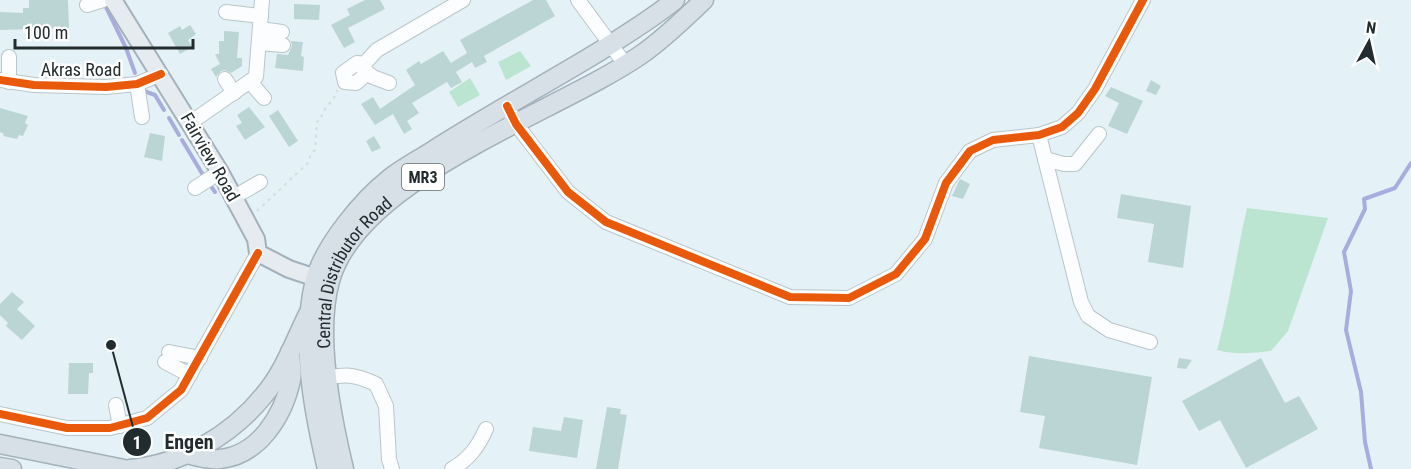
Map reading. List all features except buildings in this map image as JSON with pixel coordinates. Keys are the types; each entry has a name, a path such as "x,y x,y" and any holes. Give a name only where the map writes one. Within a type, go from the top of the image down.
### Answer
{"highway":[{"name":"Central Distributor Road","path":"344,469 320,378 310,355 310,309 323,280 336,237 361,206 389,179 452,138 611,44 675,0"},
{"name":"Central Distributor Road","path":"327,469 317,425 324,316 323,280 368,219 396,194 456,156 642,54 677,26 704,0"},
{"path":"130,469 147,468 187,454 215,440 243,417 265,394 290,351 310,309"},
{"path":"187,454 220,459 246,451 265,435 281,410 291,378 290,351"},
{"path":"0,444 124,469"},
{"path":"0,467 12,469"}],"main road":[{"name":"Fairview Road","path":"112,0 161,74 220,172 256,239 258,253"},
{"path":"258,253 290,269 323,280"}],"street":[{"path":"87,5 103,0"},
{"path":"190,123 256,77 250,64 260,29 262,0"},
{"path":"364,67 377,50 463,0"},
{"path":"578,0 625,64"},
{"path":"507,106 516,124 568,192 606,222 790,297 849,298 896,274 925,239 946,183 970,151 993,140 1039,135 1062,126 1078,113 1095,89 1143,0"},
{"path":"226,12 282,39"},
{"path":"5,81 9,57"},
{"path":"345,82 343,73 357,63 373,77 389,83"},
{"name":"Akras Road","path":"5,81 34,85 106,87 137,84 161,74"},
{"path":"225,79 234,93"},
{"path":"250,82 264,98"},
{"path":"137,84 142,117"},
{"path":"1045,159 1064,164 1075,164 1099,134"},
{"path":"1039,135 1081,302 1088,316 1109,330 1150,342"},
{"path":"195,188 220,172"},
{"path":"234,197 260,182"},
{"path":"0,414 67,428 110,428 147,418 181,390 258,253"},
{"path":"190,375 167,356 200,358"},
{"path":"320,378 342,375 358,376 376,384 386,406 389,459 392,469"},
{"path":"116,405 120,426"},
{"path":"452,469 477,449 486,429"}],"path":[{"path":"246,221 308,163 315,150 316,128 317,122 321,119 321,112 333,101 337,90 345,82"}],"green space":[{"path":"520,51 531,66 506,80 498,62"},
{"path":"470,78 480,95 458,107 449,92"},
{"path":"1247,208 1328,218 1288,331 1271,351 1230,353 1217,350"}],"waterway":[{"path":"106,7 126,48 135,73"},
{"path":"144,91 155,95 164,110"},
{"path":"169,118 179,135"},
{"path":"182,140 203,175"},
{"path":"1371,469 1365,442 1361,392 1346,330 1351,291 1344,252 1365,209 1364,199 1395,188 1411,163"},
{"path":"210,185 215,192"}],"cycle path":[{"path":"507,106 516,124 568,192 606,222 790,297 849,298 896,274 925,239 946,183 970,151 993,140 1039,135 1062,127 1078,113 1095,89 1143,0"},
{"path":"0,80 34,85 106,87 137,84 161,74"},
{"path":"0,414 67,428 110,428 147,418 181,390 258,253"}],"place":[{"name":"Engen","path":"111,345"}]}
